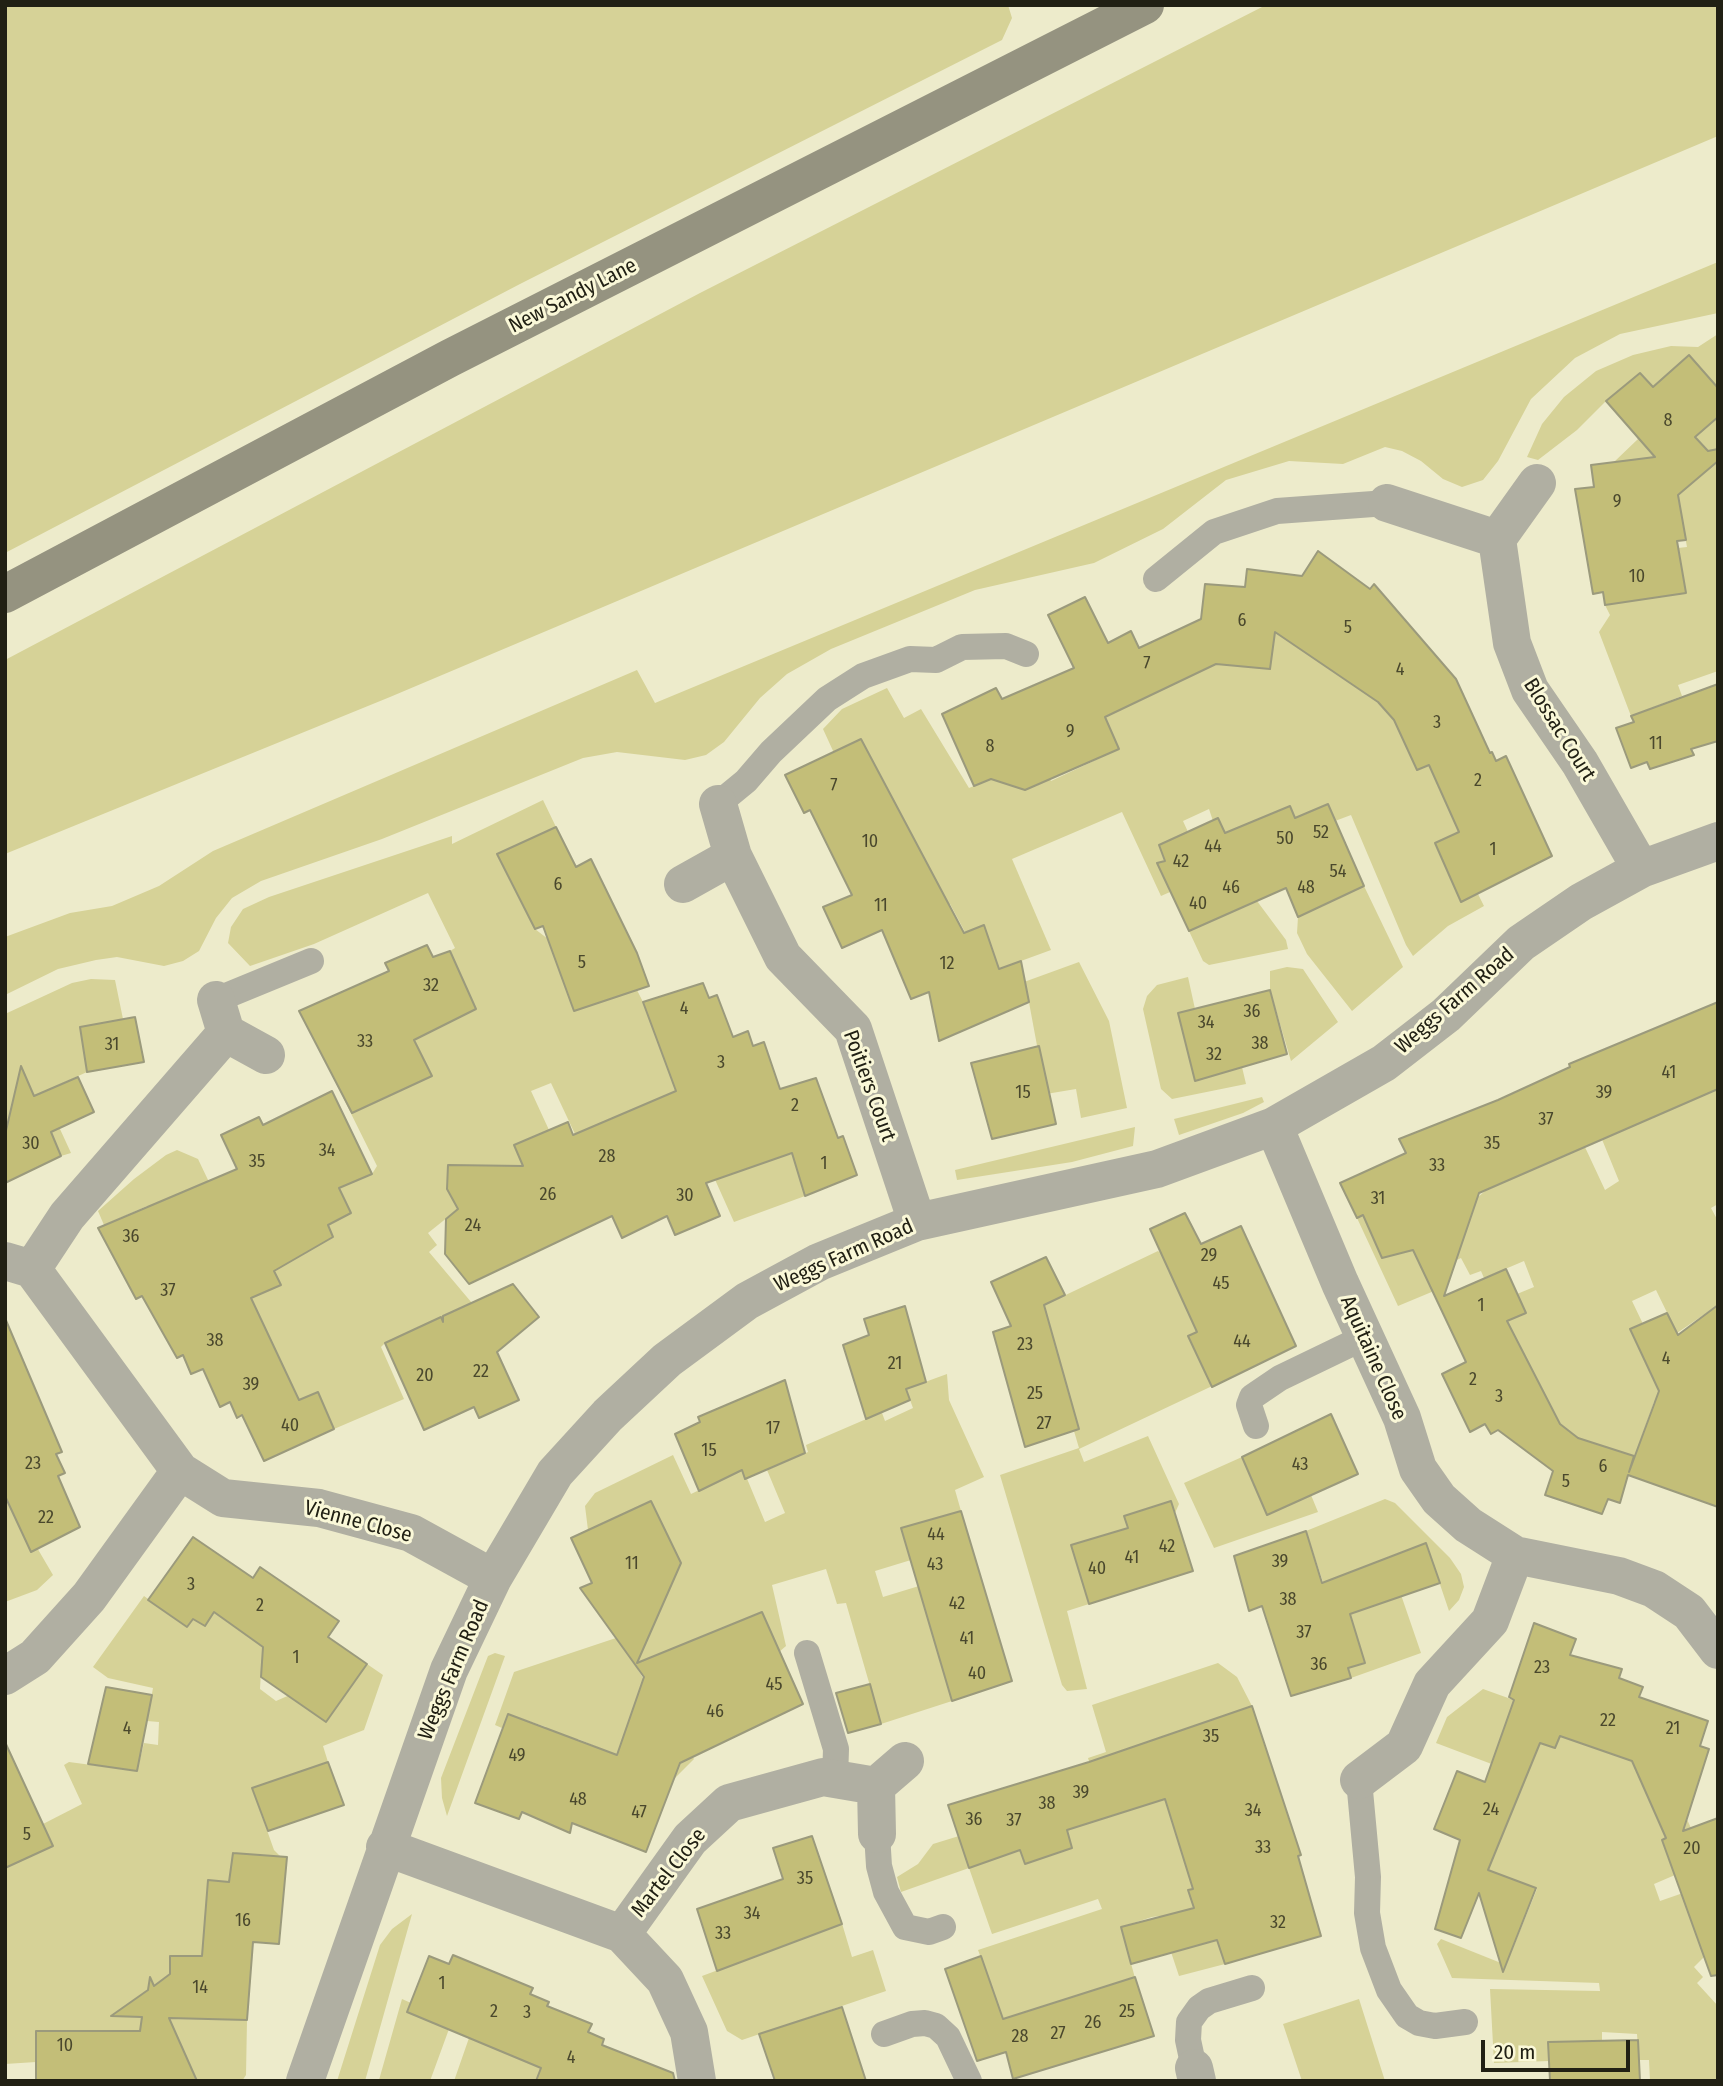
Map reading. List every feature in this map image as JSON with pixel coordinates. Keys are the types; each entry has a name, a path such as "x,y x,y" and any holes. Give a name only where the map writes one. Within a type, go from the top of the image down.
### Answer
{"street":[{"name":"New Sandy Lane","path":"5,594 450,358 1145,5"},
{"path":"1387,503 1497,538 1537,484"},
{"name":"Blossac Court","path":"1497,538 1512,643 1530,690 1580,763 1641,869"},
{"name":"Poitiers Court","path":"718,804 733,856 783,957 853,1029 917,1222"},
{"name":"Weggs Farm Road","path":"304,2081 449,1670 493,1578 555,1473 608,1415 667,1360 747,1301 819,1262 917,1222 1157,1169 1274,1126 1384,1063 1446,1014 1521,943 1581,902 1641,869 1718,841"},
{"path":"683,884 733,856"},
{"path":"221,1017 267,1055"},
{"name":"Vienne Close","path":"221,1017 67,1216 19,1265 180,1471 223,1498 319,1508 411,1533 493,1578"},
{"name":"Aquitaine Close","path":"1274,1126 1402,1418 1418,1469 1439,1499 1468,1525 1515,1555 1619,1576 1654,1590 1689,1612 1718,1650"},
{"path":"5,1676 35,1657 89,1597 180,1471"},
{"path":"1359,1780 1404,1746 1432,1684 1490,1621 1515,1555"},
{"path":"877,1835 876,1786 905,1761"},
{"name":"Martel Close","path":"622,1934 690,1839 729,1803 823,1777 876,1786"},
{"name":"Martel Close","path":"385,1847 622,1934 665,1980 689,2032 697,2081"}],"lane":[{"path":"1156,579 1214,532 1277,511 1387,503"},
{"path":"718,804 746,781 771,752 827,699 863,676 910,659 936,660 962,647 997,645 1026,654"},
{"name":"Vienne Close","path":"221,1017 311,961"},
{"path":"1256,1426 1249,1405 1252,1396 1280,1378 1365,1337"},
{"path":"807,1653 836,1749 835,1779"},
{"path":"1359,1780 1368,1877 1367,1913 1373,1948 1389,1990 1407,2016 1419,2023 1435,2026 1465,2022"},
{"path":"877,1835 879,1866 886,1892 905,1927 929,1932 943,1927"},
{"path":"1196,2075 1188,2040 1189,2022 1199,2008 1209,2001 1252,1988"},
{"path":"884,2034 912,2024 936,2026 948,2037 969,2081"}],"shaded area":[{"path":"5,5 1008,5 1012,18 1002,40 520,284 5,553"},
{"path":"1266,5 1718,5 1718,136 390,697 5,854 5,660 700,293"},
{"path":"1718,262 1718,313 1620,334 1575,358 1531,399 1498,461 1483,480 1462,487 1443,479 1421,461 1402,451 1385,447 1343,464 1289,461 1226,480 1163,529 1094,563 975,590 831,649 787,674 760,698 724,742 706,755 685,760 617,752 583,758 382,839 261,881 232,898 216,918 199,951 183,961 164,966 117,957 96,960 58,969 5,995 5,937 70,913 112,906 159,886 213,851 637,670 655,703"},
{"path":"1718,334 1718,388 1660,395 1640,374 1606,401 1577,430 1538,460 1527,457 1542,424 1564,397 1596,371 1633,355 1671,346 1698,347"},
{"path":"1718,417 1718,671 1678,685 1682,696 1631,716 1599,632 1610,615 1605,605 1685,593 1678,548 1687,547 1681,514 1614,462 1638,439 1632,431 1695,437"},
{"path":"1275,628 1408,693 1434,777 1461,831 1435,844 1461,902 1478,894 1484,906 1448,926 1413,956 1351,815 1335,821 1327,804 1295,818 1289,806 1225,833 1213,821 1209,809 1183,821 1188,832 1165,861 1158,864 1170,892 1161,896 1122,812 1012,859 1051,950 999,969 984,926 965,932 950,904 941,908 834,753 823,729 842,709 887,688 904,718 921,709 969,788 1005,773 1046,771 1051,781 1119,749 1081,665 1126,707 1185,653 1270,669"},
{"path":"543,800 556,827 497,854 535,929 548,939 574,1011 637,990 643,1002 782,1156 793,1154 805,1196 734,1222 704,1155 611,1119 575,1134 551,1083 531,1091 549,1130 514,1145 524,1168 517,1218 471,1165 459,1165 448,1173 463,1205 428,1233 437,1245 429,1252 477,1309 491,1318 426,1324 385,1343 381,1347 404,1399 334,1429 318,1392 298,1400 275,1349 245,1301 280,1285 272,1266 165,1246 147,1206 104,1225 98,1211 134,1179 177,1150 198,1159 209,1182 333,1237 328,1225 351,1213 339,1188 372,1174 377,1166 319,1049 328,1045 402,1090 432,1076 414,1039 476,1009 450,951 455,948 428,893 314,944 250,966 228,943 231,927 243,909 269,897 452,836 452,844"},
{"path":"1364,886 1403,967 1352,1011 1307,954 1297,933 1298,917"},
{"path":"1257,901 1286,940 1288,949 1209,965 1203,961 1189,931"},
{"path":"1079,962 1109,1021 1127,1108 1081,1118 1076,1089 1046,1094 1028,997 991,994"},
{"path":"1287,967 1303,969 1338,1022 1291,1061 1270,990 1270,971"},
{"path":"1188,977 1195,1009 1178,1013 1195,1081 1242,1067 1246,1084 1172,1099 1161,1089 1143,1009 1147,996 1157,985"},
{"path":"91,979 115,980 123,1019 80,1027 87,1072 43,1092 71,1153 61,1156 38,1105 16,1127 5,1132 5,1014 72,983"},
{"path":"1718,1089 1718,1204 1711,1208 1718,1221 1718,1305 1677,1333 1656,1290 1632,1301 1643,1324 1630,1330 1662,1398 1654,1402 1628,1475 1567,1436 1482,1333 1525,1313 1517,1294 1534,1287 1524,1261 1484,1278 1481,1271 1470,1275 1461,1258 1438,1268 1434,1291 1398,1306 1357,1218 1363,1215 1378,1250 1388,1257 1401,1253 1405,1238 1473,1211 1477,1198 1485,1191 1584,1145 1605,1190 1619,1181 1601,1137"},
{"path":"1262,1097 1264,1102 1243,1113 1179,1135 1174,1119"},
{"path":"1135,1127 1133,1146 1072,1162 957,1180 955,1170"},
{"path":"1158,1251 1241,1312 1188,1337 1206,1375 1227,1379 1079,1449 1084,1462 1148,1436 1179,1504 1175,1513 1141,1523 1124,1516 1128,1528 1071,1545 1089,1604 1067,1611 1087,1689 1067,1691 1062,1685 1000,1475 1079,1448 1074,1431 1078,1429 1009,1322"},
{"path":"947,1374 949,1400 984,1477 955,1490 961,1511 902,1528 911,1560 875,1571 883,1597 919,1586 952,1701 881,1724 846,1603 837,1604 826,1569 772,1585 786,1646 779,1652 727,1626 638,1670 694,1759 674,1779 578,1739 563,1777 546,1744 546,1727 511,1715 502,1728 495,1725 514,1672 640,1630 631,1511 588,1530 585,1506 595,1493 673,1455 691,1494 743,1469 765,1522 785,1513 767,1470 808,1452 806,1445 871,1417 882,1413 885,1421 913,1408 906,1389"},
{"path":"1242,1457 1267,1515 1311,1495 1318,1512 1214,1548 1184,1483"},
{"path":"5,1493 53,1575 37,1590 5,1602"},
{"path":"1385,1499 1395,1503 1450,1558 1461,1574 1464,1587 1459,1600 1449,1611 1426,1543 1388,1557 1421,1653 1351,1678 1348,1668 1365,1662 1356,1635 1331,1606 1306,1531"},
{"path":"144,1596 186,1626 192,1618 205,1626 214,1612 273,1654 261,1671 260,1689 276,1701 292,1694 329,1718 367,1664 383,1675 364,1730 323,1746 328,1762 252,1788 274,1850 280,1856 233,1853 229,1882 208,1881 203,1939 208,1956 171,1956 168,2018 247,2020 246,2075 242,2081 197,2081 190,2065 94,2031 36,2031 36,2062 5,2064 5,1867 53,1845 43,1824 82,1804 64,1765 69,1762 137,1771 144,1743 158,1745 159,1722 147,1721 153,1688 108,1678 93,1667"},
{"path":"495,1653 505,1656 447,1816 442,1798 441,1778 488,1656"},
{"path":"1218,1663 1237,1677 1252,1706 1148,1742 1171,1817 1207,1806 1230,1878 1189,1891 1194,1908 1227,1917 1225,1964 1179,1976 1159,1916 1152,1917 1121,1927 1135,1978 969,2030 958,2007 994,1993 978,1950 1102,1909 1098,1899 992,1934 969,1868 901,1892 897,1877 918,1864 933,1844 959,1836 1020,1850 1025,1864 1071,1848 1067,1830 1106,1817 1088,1758 1106,1752 1092,1705"},
{"path":"1483,1689 1522,1703 1513,1732 1555,1748 1571,1703 1577,1742 1618,1756 1627,1733 1658,1821 1683,1811 1691,1828 1662,1840 1675,1875 1654,1884 1660,1901 1683,1893 1710,1951 1694,1967 1703,1977 1697,1983 1718,2006 1718,2081 1650,2081 1649,2060 1639,2060 1637,2034 1602,2032 1602,2041 1548,2043 1549,2061 1494,2063 1490,1989 1600,1991 1599,1983 1452,1978 1437,1944 1441,1939 1506,1965 1537,1889 1488,1870 1526,1777 1436,1743 1447,1717"},
{"path":"838,1910 852,1957 873,1950 886,1991 742,2040 727,2031 702,1976 780,1947 799,1924"},
{"path":"412,1914 365,2081 337,2081 380,1945 392,1929"},
{"path":"402,1999 411,2003 407,2012 449,2029 430,2081 379,2080"},
{"path":"1359,1999 1385,2081 1302,2081 1283,2024"},
{"path":"556,2031 538,2076 548,2081 454,2081 469,2038 525,2061"}],"building":[{"path":"1689,355 1718,388 1718,417 1695,437 1708,451 1718,449 1718,461 1678,495 1686,540 1677,541 1686,593 1605,605 1603,592 1593,594 1575,489 1594,487 1591,465 1655,457 1606,401 1640,373 1653,387"},
{"path":"1318,551 1370,589 1374,584 1456,679 1490,753 1492,752 1496,761 1506,756 1552,856 1461,902 1435,843 1459,832 1429,765 1417,770 1394,720 1378,702 1275,632 1270,669 1216,664 1105,717 1119,749 1025,790 991,779 974,786 942,714 996,688 1002,699 1074,668 1048,615 1085,597 1108,643 1131,631 1139,648 1201,619 1205,584 1245,587 1247,569 1302,576"},
{"path":"1718,684 1718,741 1691,749 1694,755 1650,769 1647,762 1631,768 1616,728 1634,722 1631,716"},
{"path":"861,739 964,933 984,925 999,969 1021,961 1029,1002 939,1041 929,992 911,999 882,930 842,948 823,907 852,895 810,810 804,813 785,775"},
{"path":"1328,804 1364,886 1298,917 1286,888 1189,931 1157,863 1165,861 1159,845 1218,818 1225,833 1290,806 1295,818"},
{"path":"556,827 576,867 591,859 637,953 649,986 574,1011 543,926 535,929 497,854"},
{"path":"427,945 433,957 450,951 476,1009 414,1040 432,1076 352,1113 299,1011 389,971 385,963"},
{"path":"703,983 709,998 717,995 733,1037 748,1031 753,1046 764,1042 780,1089 816,1078 838,1138 843,1136 857,1175 805,1196 792,1153 706,1183 720,1216 675,1235 667,1216 622,1238 612,1216 469,1284 445,1254 446,1219 458,1209 447,1189 448,1165 523,1166 514,1145 568,1122 573,1135 676,1091 643,1002"},
{"path":"1270,990 1287,1054 1195,1081 1178,1013"},
{"path":"1718,1002 1718,1089 1479,1193 1444,1296 1506,1269 1526,1313 1507,1321 1560,1424 1578,1438 1634,1456 1629,1472 1659,1391 1630,1329 1667,1313 1678,1335 1718,1305 1718,1507 1628,1475 1620,1503 1608,1499 1602,1514 1545,1495 1553,1471 1498,1430 1491,1434 1485,1424 1470,1432 1442,1374 1466,1362 1413,1250 1382,1258 1363,1215 1357,1218 1340,1183 1406,1153 1399,1139 1498,1100 1570,1067 1569,1064"},
{"path":"135,1017 144,1062 87,1072 80,1027"},
{"path":"1039,1046 1056,1124 992,1139 971,1063"},
{"path":"21,1066 34,1096 78,1077 94,1112 51,1132 61,1156 5,1183 5,1135"},
{"path":"332,1091 372,1174 339,1188 351,1213 328,1225 333,1237 274,1271 281,1285 251,1298 299,1400 318,1392 334,1429 264,1461 242,1415 237,1418 230,1402 220,1407 203,1369 191,1374 183,1355 177,1358 142,1296 136,1299 98,1228 237,1169 221,1135 259,1117 263,1125"},
{"path":"1185,1213 1201,1244 1241,1226 1296,1346 1212,1387 1188,1336 1197,1332 1150,1229"},
{"path":"1046,1257 1065,1295 1044,1305 1079,1429 1025,1447 993,1332 1011,1326 991,1282"},
{"path":"513,1284 539,1317 497,1352 519,1400 479,1418 474,1407 424,1430 385,1343 441,1317 443,1322 443,1316"},
{"path":"905,1306 926,1382 906,1389 910,1400 866,1419 843,1345 869,1335 864,1319"},
{"path":"5,1318 62,1452 56,1454 65,1473 58,1476 80,1527 31,1552 5,1496"},
{"path":"785,1380 805,1453 745,1479 742,1470 699,1491 675,1434 700,1422 698,1417"},
{"path":"1331,1414 1358,1474 1267,1515 1242,1457"},
{"path":"651,1501 681,1563 637,1663 762,1612 803,1704 680,1763 646,1852 572,1823 570,1833 522,1812 519,1819 475,1803 508,1714 617,1755 644,1677 580,1588 592,1583 571,1538"},
{"path":"1171,1501 1193,1571 1089,1604 1071,1545 1128,1528 1124,1516"},
{"path":"961,1511 1012,1681 952,1701 901,1528"},
{"path":"1306,1531 1322,1583 1426,1543 1440,1583 1350,1614 1365,1663 1348,1668 1351,1678 1291,1696 1262,1606 1249,1611 1234,1556"},
{"path":"193,1537 253,1578 260,1567 339,1621 328,1637 367,1664 326,1722 261,1677 263,1647 214,1612 205,1626 193,1619 187,1627 148,1600"},
{"path":"1534,1623 1576,1639 1570,1655 1622,1669 1619,1678 1643,1687 1639,1697 1708,1721 1700,1746 1709,1749 1683,1831 1718,1818 1718,1975 1711,1976 1662,1840 1666,1838 1632,1761 1560,1736 1555,1748 1540,1743 1488,1870 1536,1888 1503,1972 1479,1893 1461,1938 1435,1929 1460,1840 1434,1829 1457,1771 1485,1782 1514,1700 1509,1697"},
{"path":"870,1684 881,1724 848,1733 836,1693"},
{"path":"106,1687 152,1695 137,1771 88,1764"},
{"path":"1252,1706 1301,1855 1298,1856 1321,1936 1225,1964 1217,1940 1131,1964 1121,1927 1194,1908 1188,1890 1193,1889 1165,1799 1067,1830 1072,1848 1025,1864 1020,1850 969,1868 948,1805 1089,1762"},
{"path":"5,1742 53,1846 5,1868"},
{"path":"328,1762 344,1805 268,1831 252,1788"},
{"path":"812,1836 842,1924 717,1971 697,1909 783,1879 773,1848"},
{"path":"233,1853 287,1857 279,1944 253,1942 247,2020 169,2018 197,2081 36,2081 36,2031 140,2031 142,2017 111,2016 148,1990 150,1977 154,1986 170,1974 170,1956 202,1956 208,1880 229,1882"},
{"path":"453,1955 533,1988 530,1994 549,2002 547,2006 592,2024 588,2032 604,2039 602,2045 673,2073 675,2081 536,2081 541,2068 407,2012 429,1956 449,1964"},
{"path":"981,1956 1003,2019 1135,1977 1154,2036 1013,2079 1006,2052 977,2061 945,1969"},
{"path":"842,2007 866,2081 775,2081 759,2034"},
{"path":"1638,2040 1640,2081 1550,2081 1548,2042"}]}
